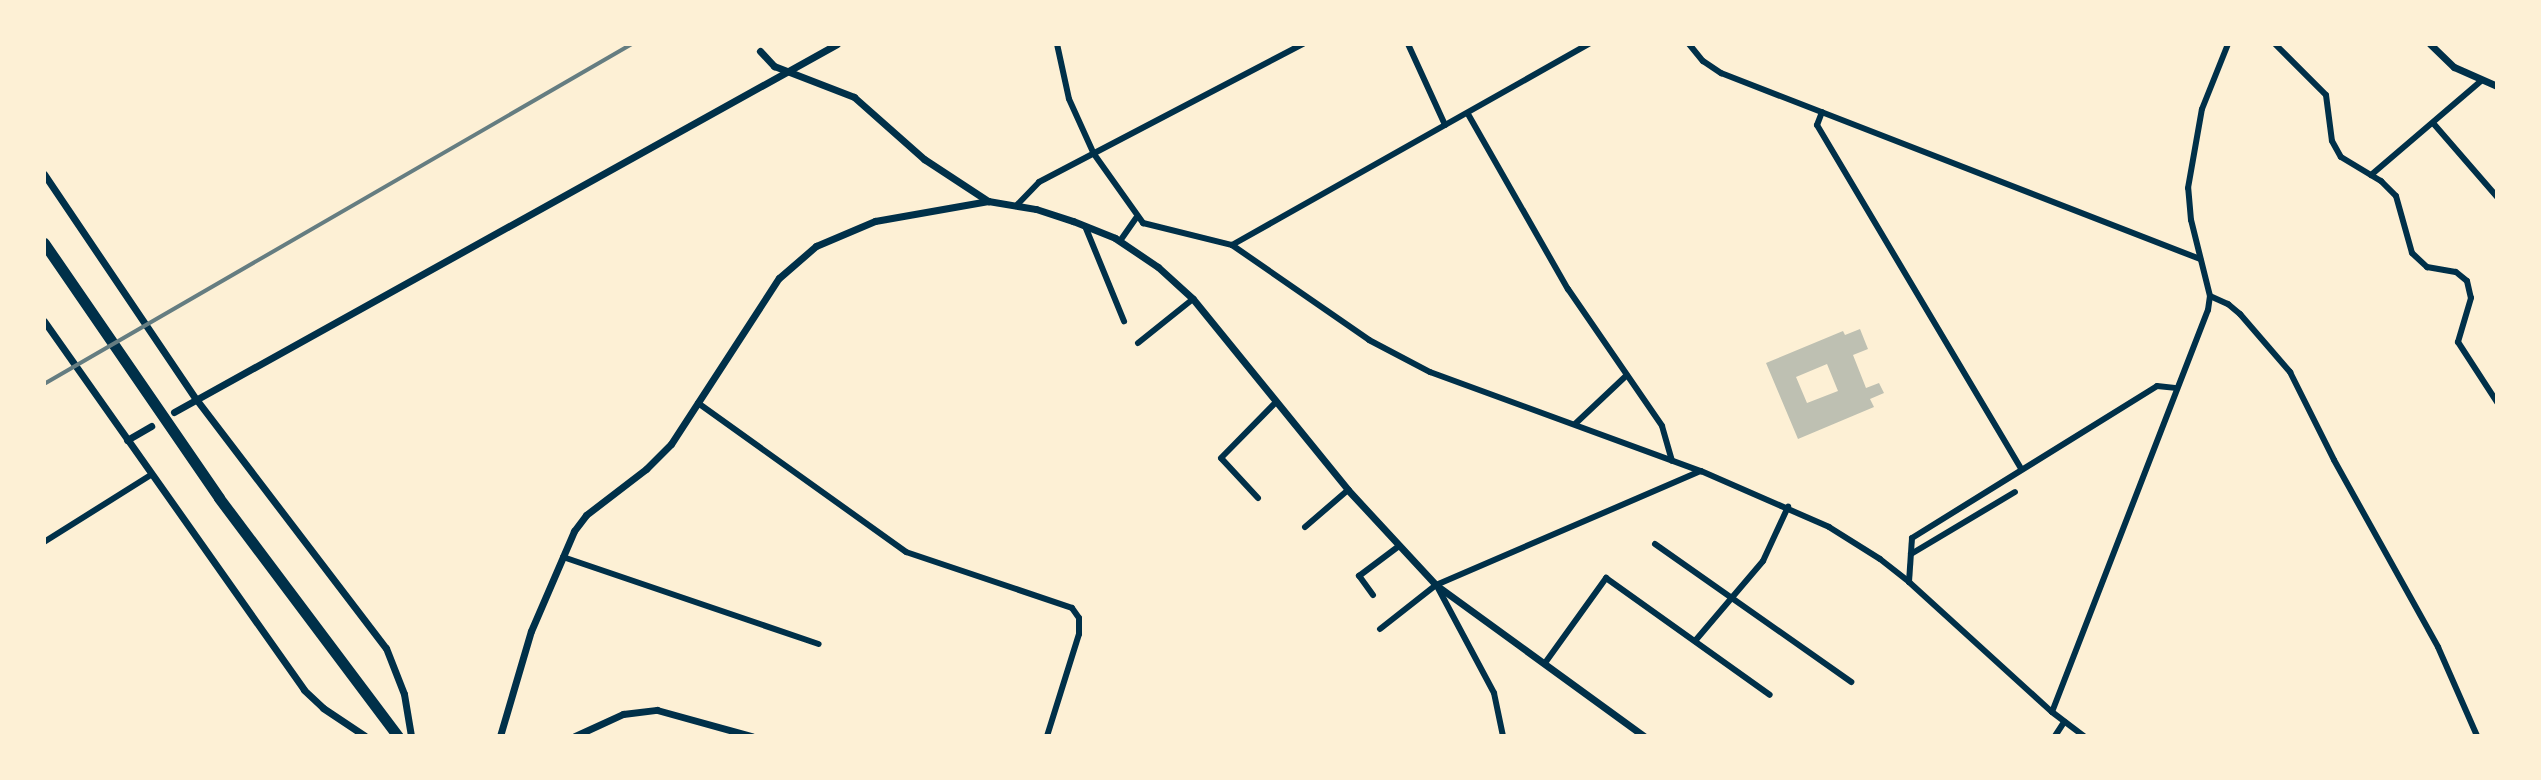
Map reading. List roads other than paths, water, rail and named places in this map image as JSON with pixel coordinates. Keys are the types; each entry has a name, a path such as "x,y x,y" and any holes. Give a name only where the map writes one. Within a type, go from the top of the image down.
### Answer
{"highway":[{"path":"44,243 219,498 402,733"}],"street":[{"path":"174,412 837,44"},
{"path":"1057,44 1069,99 1094,154 1136,218 1149,225 1232,245 1369,340 1412,363 1701,471 1788,507 1862,546 1909,582 2052,712 2084,736"},
{"path":"1016,206 1039,182 1303,44"},
{"path":"1408,44 1445,125"},
{"path":"1232,245 1589,44"},
{"path":"1689,44 1703,61 1721,73 2200,259"},
{"path":"2052,712 2062,693 2175,388 2202,327 2210,296 2188,201 2190,167 2202,109 2228,44"},
{"path":"2275,44 2326,95 2332,141 2341,157 2371,175 2396,196 2412,253 2427,267 2456,272 2467,281 2471,298 2458,342 2497,402"},
{"path":"2430,44 2454,67 2497,86"},
{"path":"760,51 774,66 854,97 894,129 924,159 988,201"},
{"path":"2371,175 2481,81"},
{"path":"1822,112 1817,125 2021,468"},
{"path":"1468,114 1568,289 1662,426 1672,461"},
{"path":"2433,123 2497,197"},
{"path":"44,174 196,399 386,648 404,694 402,733"},
{"path":"500,736 524,650 563,557 586,515 656,460 698,403 779,278 816,246 875,221 988,201 1085,226 1120,241 1158,267 1193,299 1348,490 1436,585 1644,736"},
{"path":"1120,241 1136,218"},
{"path":"1085,226 1124,321"},
{"path":"2210,296 2228,304 2240,314 2290,372 2334,460 2438,647 2477,736"},
{"path":"1138,343 1193,299"},
{"path":"44,321 304,690 323,708 365,736"},
{"path":"1575,424 1627,375"},
{"path":"1909,582 1912,538 2157,386 2175,388"},
{"path":"698,403 906,552 1072,608 1079,618 1079,634 1047,736"},
{"path":"1258,498 1221,458 1275,403"},
{"path":"127,440 151,426"},
{"path":"1380,629 1436,585 1701,471"},
{"path":"44,542 151,475"},
{"path":"1305,527 1348,490"},
{"path":"1911,554 2015,492"},
{"path":"1695,641 1763,561 1788,507"},
{"path":"1655,544 1851,682"},
{"path":"1373,595 1359,576 1399,546"},
{"path":"563,557 819,644"},
{"path":"1545,663 1606,578 1770,695"},
{"path":"1436,585 1494,693 1503,736"},
{"path":"575,736 623,714 657,710 751,736"},
{"path":"2055,736 2064,722"}],"railway":[{"path":"44,384 632,44"}]}
